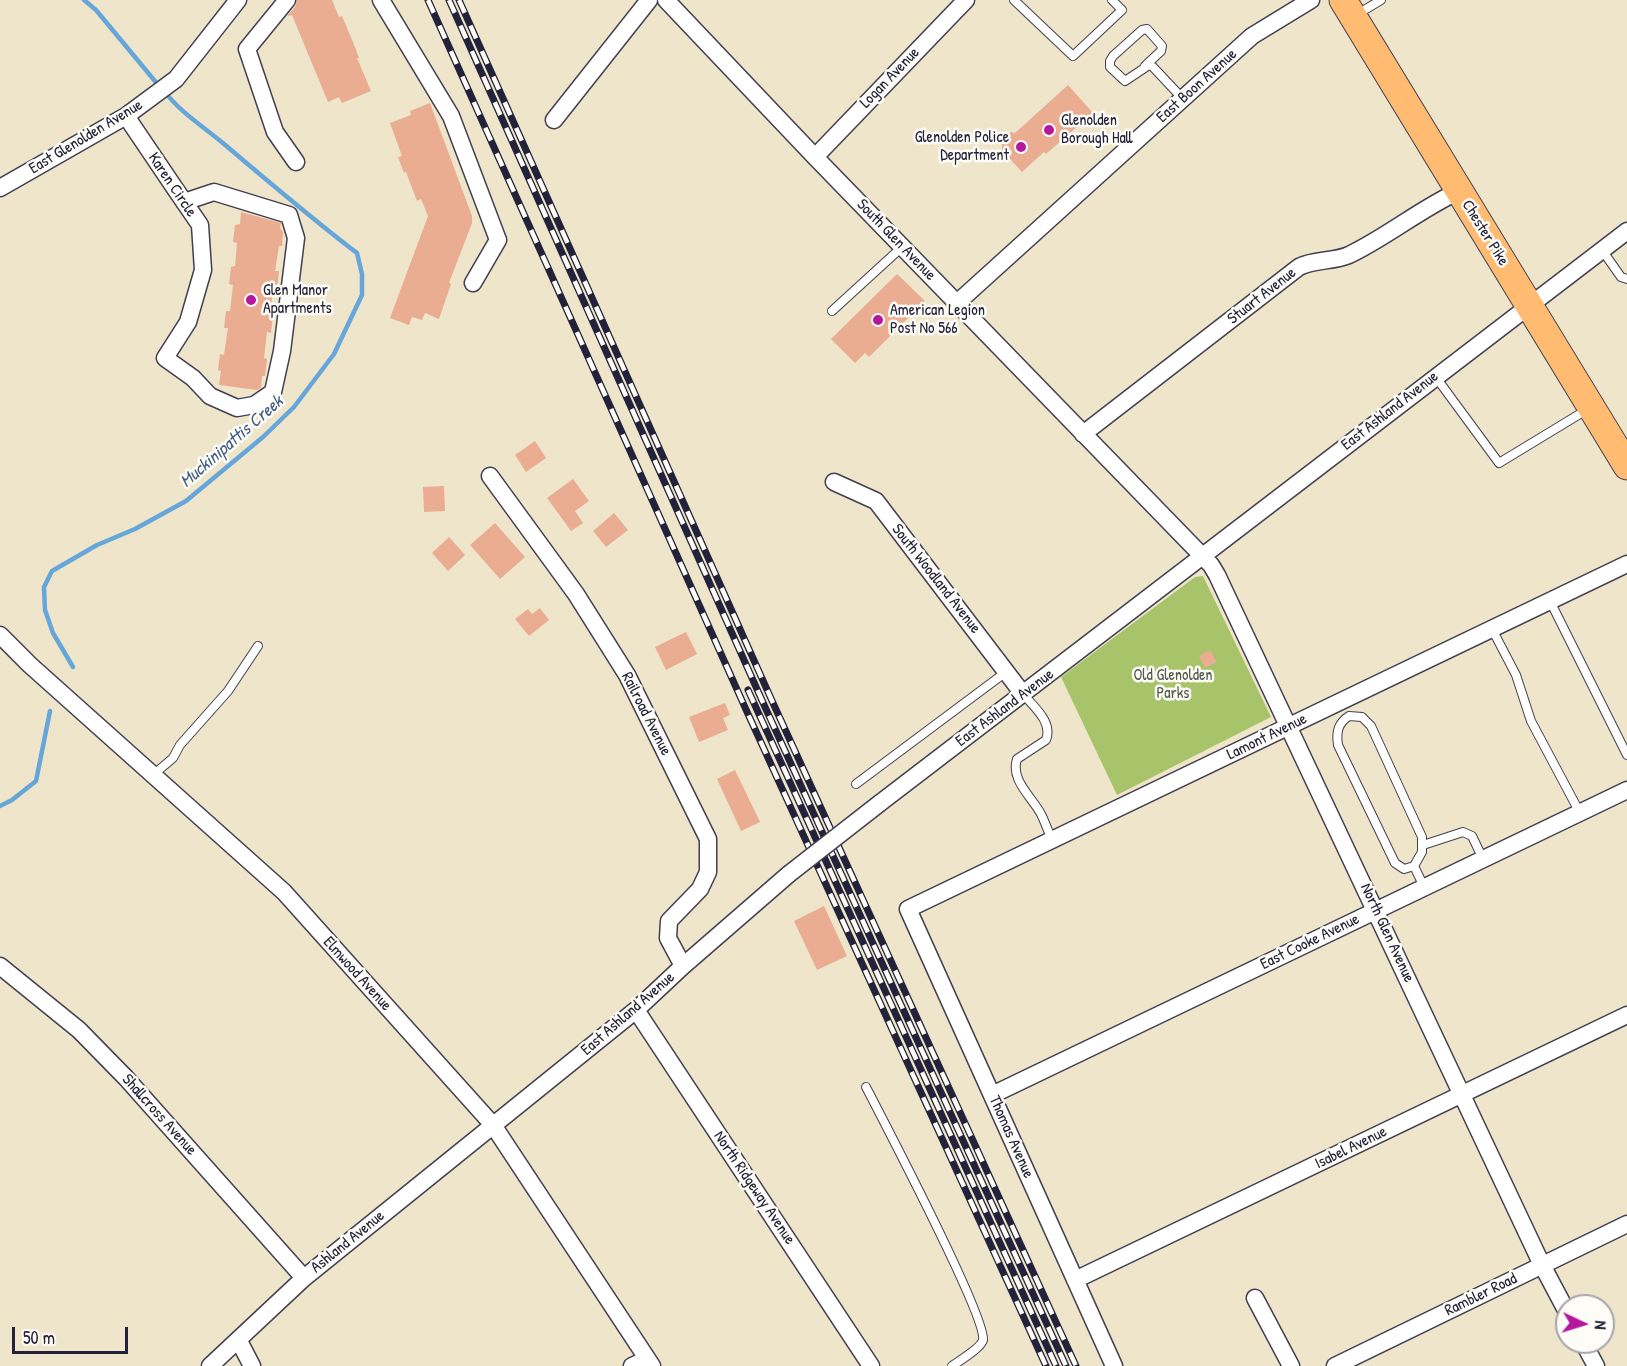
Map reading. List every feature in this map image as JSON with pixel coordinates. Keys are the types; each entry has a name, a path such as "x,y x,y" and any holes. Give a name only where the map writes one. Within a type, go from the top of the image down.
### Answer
{"main road":[{"name":"Chester Pike","path":"1348,8 1627,466"}],"street":[{"name":"East Glenolden Avenue","path":"0,188 133,111 176,79 238,0"},
{"path":"287,0 247,49 275,132 296,162"},
{"path":"381,0 451,116 498,240 473,283"},
{"path":"554,120 649,0"},
{"name":"South Glen Avenue","path":"666,0 815,157 1203,556"},
{"name":"Logan Avenue","path":"815,157 966,0"},
{"name":"East Boon Avenue","path":"957,303 1252,36 1311,0"},
{"name":"Karen Circle","path":"133,111 184,202 200,225 203,270 188,322 165,358 193,378 210,396 237,408 254,405 273,392 284,340 296,238 289,215 214,192 184,202"},
{"name":"Stuart Avenue","path":"1083,434 1299,267 1311,262 1346,256 1459,191"},
{"name":"East Ashland Avenue","path":"493,1125 636,1010 682,966 789,874 1435,376 1627,231"},
{"name":"Railroad Avenue","path":"490,476 576,594 627,675 708,839 708,872 700,890 669,921 668,938 682,966"},
{"name":"South Woodland Avenue","path":"834,482 876,501 1023,694"},
{"name":"North Glen Avenue","path":"1203,556 1217,575 1557,1294"},
{"name":"Lamont Avenue","path":"908,909 1289,726 1345,708 1492,629 1627,564"},
{"name":"Elmwood Avenue","path":"0,635 30,665 284,892 493,1125 643,1364"},
{"name":"East Cooke Avenue","path":"992,1095 1627,790"},
{"name":"Thomas Avenue","path":"908,909 1114,1366"},
{"name":"Shallcross Avenue","path":"0,966 79,1030 126,1077 304,1278"},
{"name":"North Ridgeway Avenue","path":"636,1010 872,1366"},
{"name":"Isabel Avenue","path":"1075,1280 1627,1015"},
{"name":"Ashland Avenue","path":"210,1366 304,1278 493,1125"},
{"name":"Rambler Road","path":"1335,1366 1627,1224"},
{"path":"1255,1298 1291,1366"},
{"path":"239,1341 252,1366"}],"lane":[{"path":"1014,0 1073,56 1122,9 1112,0"},
{"path":"1348,8 1381,0"},
{"path":"1145,66 1161,51 1162,46 1147,29 1142,30 1110,61 1110,67 1125,81 1149,64 1182,99"},
{"path":"832,311 902,247"},
{"path":"1602,250 1621,277 1627,279"},
{"path":"1435,376 1499,463 1591,408"},
{"path":"1550,601 1627,755"},
{"path":"1492,629 1516,675 1531,721 1580,813"},
{"path":"153,776 173,758 180,745 228,691 258,646"},
{"path":"856,784 1007,671"},
{"path":"1023,694 1046,722 1048,735 1046,740 1017,759 1016,770 1026,795 1040,812 1052,840"},
{"path":"1345,708 1362,717 1371,726 1422,837 1423,845 1419,860 1414,866 1404,869 1395,863 1338,745 1336,734 1345,708"},
{"path":"1423,845 1463,832 1472,836 1483,859"},
{"path":"1414,866 1424,887"},
{"path":"866,1087 969,1294 982,1331 980,1346 952,1366"}],"green space":[{"name":"Old Glenolden Parks","path":"1203,576 1271,717 1117,795 1061,677 1195,577"}],"building":[{"path":"297,0 332,0 339,17 342,16 371,91 342,103 339,97 328,102 292,15 287,16 295,7"},
{"name":"Glenolden Borough Hall","path":"1068,85 1093,113 1022,172 1002,150 1002,142 1006,136 1011,132 1015,133"},
{"path":"430,103 472,216 472,223 449,283 451,284 439,319 425,313 422,320 412,317 409,325 390,318 428,216 421,199 417,201 406,172 404,173 398,157 402,156 390,123 411,115 410,111"},
{"name":"Glen Manor Apartments","path":"241,212 281,223 280,228 283,232 282,246 279,246 275,271 279,271 277,290 273,289 270,314 273,314 271,333 267,332 264,358 267,359 265,376 262,376 261,388 257,390 219,385 220,354 224,355 228,328 224,328 226,311 230,311 233,285 229,284 231,267 235,266 237,243 233,242 235,225 240,224"},
{"name":"American Legion Post No 566","path":"897,274 925,301 869,357 865,353 855,363 831,339"},
{"path":"535,441 546,458 526,472 515,455"},
{"path":"573,479 589,501 575,511 583,523 571,531 547,498"},
{"path":"444,486 445,511 424,512 423,487"},
{"path":"614,513 628,530 606,547 593,531"},
{"path":"495,523 525,557 500,579 470,545"},
{"path":"449,537 465,555 448,571 432,553"},
{"path":"540,608 549,620 529,636 515,619 528,609 532,614"},
{"path":"686,632 697,654 666,670 655,647"},
{"path":"1210,650 1217,662 1205,668 1199,656"},
{"path":"725,703 730,715 723,718 728,730 699,742 689,717"},
{"path":"735,770 760,822 741,831 717,779"},
{"path":"824,906 847,956 817,970 794,921"}],"waterway":[{"name":"Muckinipattis Creek","path":"84,0 96,10 159,86"},
{"name":"Muckinipattis Creek","path":"73,667 53,633 45,610 44,587 52,571 97,545 135,529 186,501 263,437 294,407 334,354 362,295 362,274 357,253 185,113 165,92"},
{"name":"Muckinipattis Creek","path":"0,806 12,800 36,781 50,711"}],"railway":[{"path":"428,0 748,714 1046,1366"},
{"path":"449,0 765,707 1066,1366"},
{"path":"459,0 773,703 1076,1366"},
{"path":"748,690 1056,1366"}],"place":[{"name":"Glenolden Borough Hall","path":"1049,130"},
{"name":"Glenolden Police Department","path":"1021,147"},
{"name":"Glen Manor Apartments","path":"251,300"},
{"name":"American Legion Post No 566","path":"878,320"}]}
